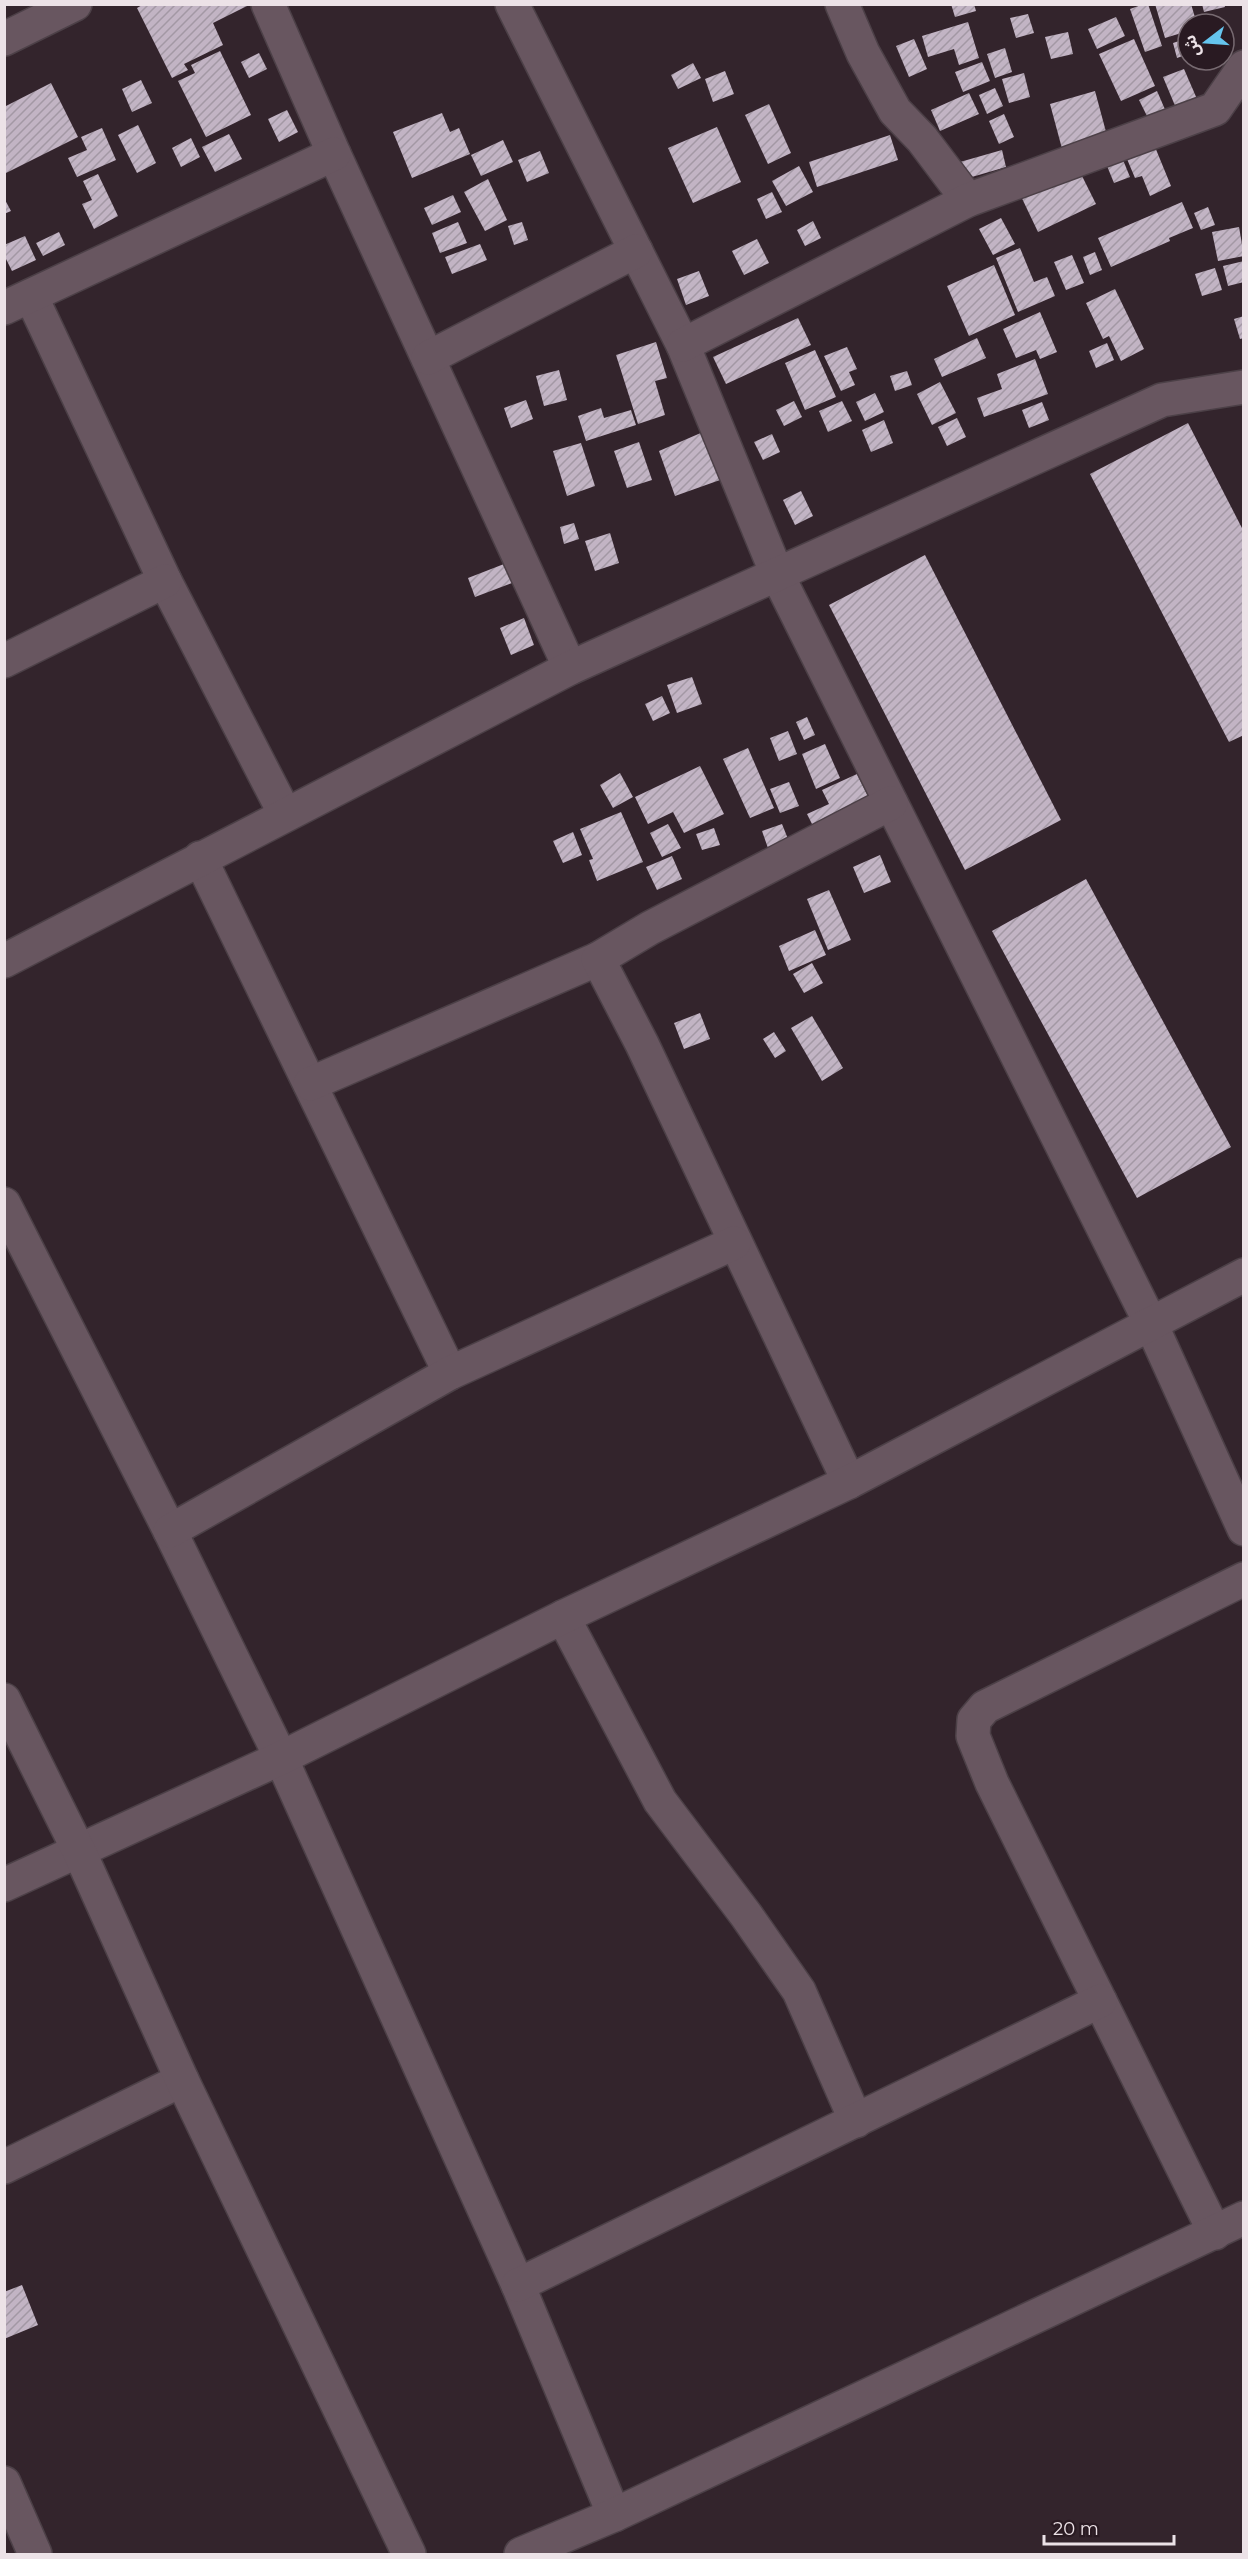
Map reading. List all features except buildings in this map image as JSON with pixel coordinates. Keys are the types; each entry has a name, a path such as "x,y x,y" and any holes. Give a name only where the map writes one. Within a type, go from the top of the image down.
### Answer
{"street":[{"path":"4,39 75,4"},
{"path":"268,4 334,154 570,668"},
{"path":"512,4 683,345 777,574 1151,1324 1244,1529"},
{"path":"842,4 863,53 895,111 922,139 968,200"},
{"path":"683,345 968,200 1215,110 1244,67"},
{"path":"285,814 18,302 334,154"},
{"path":"428,358 636,251"},
{"path":"4,961 570,668 1162,400 1244,387"},
{"path":"4,661 165,581"},
{"path":"310,1084 598,959 650,928 891,803"},
{"path":"200,858 450,1373"},
{"path":"598,959 642,1044 734,1243 849,1482"},
{"path":"4,1204 170,1531 281,1758 518,2285 614,2515"},
{"path":"170,1531 450,1373 734,1243"},
{"path":"4,1885 281,1758 563,1617 849,1482 1244,1275"},
{"path":"1215,2234 992,1783 973,1736 974,1720 985,1707 1244,1579"},
{"path":"563,1617 660,1802 746,1915 799,1991 856,2121"},
{"path":"4,1700 79,1851 182,2080 409,2554"},
{"path":"518,2285 1100,2001"},
{"path":"4,2167 182,2080"},
{"path":"521,2554 614,2515 1215,2234 1244,2218"},
{"path":"4,2482 20,2538"}]}
